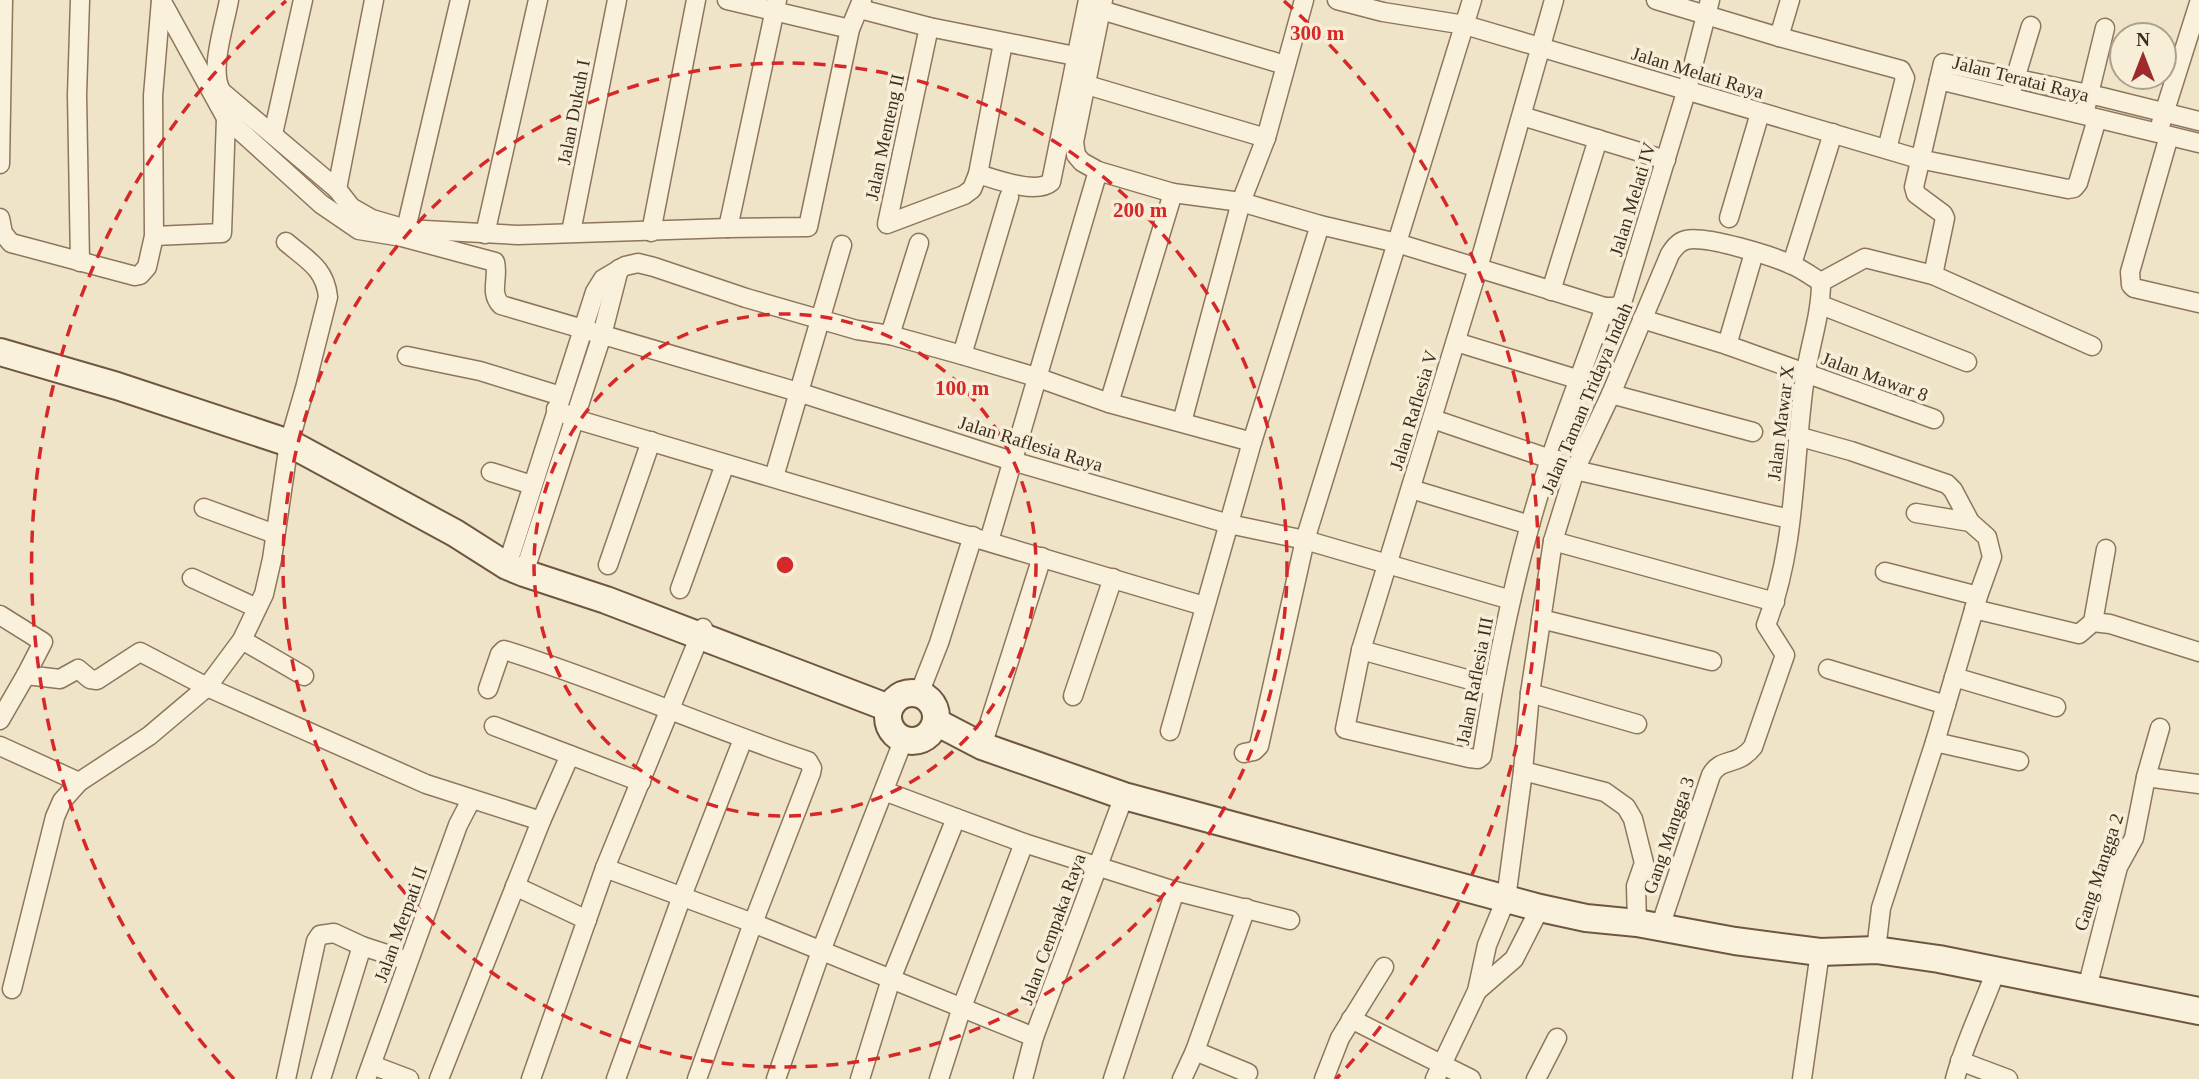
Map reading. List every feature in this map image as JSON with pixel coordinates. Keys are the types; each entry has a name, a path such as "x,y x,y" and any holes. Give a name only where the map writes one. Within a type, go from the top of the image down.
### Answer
{"street":[{"path":"0,164 3,0"},
{"path":"80,0 77,95 80,262"},
{"path":"0,218 3,233 11,243 135,276 140,275 147,267 154,236 153,96 161,0"},
{"path":"154,236 222,233 226,118 161,0"},
{"path":"229,0 216,66 218,86 222,92 337,189 351,207 372,219 406,229 518,235 808,227 850,29 861,4 929,27 1075,56"},
{"path":"273,134 303,0"},
{"path":"337,189 374,0"},
{"path":"406,229 460,0"},
{"path":"485,234 538,0"},
{"name":"Jalan Dukuh I","path":"571,232 617,0"},
{"path":"652,232 696,0"},
{"path":"727,0 776,5 850,29"},
{"path":"1182,422 1241,202 1266,138 1304,0"},
{"name":"Jalan Melati Raya","path":"1337,0 1384,6 1465,24 1919,159 2074,188 2078,183 2090,117"},
{"path":"1244,753 1254,751 1259,746 1305,540 1472,0"},
{"name":"Jalan Raflesia V","path":"1345,728 1361,650 1478,268 1554,0"},
{"path":"1656,0 1708,8 1779,37 1902,71 1904,81 1887,149"},
{"path":"1779,37 1790,0"},
{"path":"2191,0 2199,3 2165,113 2164,134 2130,272 2131,285 2134,288 2199,303"},
{"path":"1097,3 1285,65"},
{"path":"1003,43 978,174 1013,184 1041,187 1051,182 1075,56 1097,3"},
{"path":"1097,3 1087,85 1074,148 1082,162 1098,170 1173,193 1241,202 1396,243 1605,307"},
{"path":"728,228 776,5"},
{"name":"Jalan Melati IV","path":"1605,307 1615,307 1622,303 1687,89 1708,8"},
{"path":"2009,97 2031,26"},
{"name":"Jalan Menteng II","path":"929,27 887,224 964,195 972,188 978,174"},
{"path":"2090,117 2089,94 2105,28"},
{"name":"Jalan Teratai Raya","path":"2199,121 1943,63 1939,80 2199,143"},
{"path":"1933,275 1945,218 1915,191 1919,159 1939,80"},
{"path":"1087,85 1266,138"},
{"path":"1729,218 1760,113"},
{"path":"1522,116 1666,160"},
{"name":"Jalan Raflesia Raya","path":"226,118 321,204 359,230 402,237 495,262 495,294 502,305 798,392 1012,461 1229,523 1305,540 1511,600"},
{"path":"1833,133 1792,264 1821,282 1865,258 1933,275 2092,346"},
{"path":"1551,291 1598,139"},
{"path":"0,352 117,386 289,443 455,533 477,548 901,700 930,700 936,710 936,723 932,732 924,739 914,742 903,741 888,726 901,700 939,643 1012,461 1098,170"},
{"path":"1109,403 1173,193"},
{"path":"962,355 1009,197"},
{"path":"1170,731 1252,442 1320,225"},
{"name":"Jalan Taman Tridaya Indah","path":"1477,991 1487,944 1506,899 1523,771 1530,692 1553,541 1575,470 1611,394 1670,254 1677,244 1698,239 1721,243 1792,264"},
{"path":"12,989 55,817 62,801 79,782 149,736 207,687 242,640 264,594 270,571 289,443 328,297 327,283 321,271 286,242"},
{"path":"890,335 919,243"},
{"path":"774,477 842,245"},
{"path":"1727,345 1754,253"},
{"path":"518,563 532,485 595,292 603,279 619,269 638,264 857,330 890,335 962,355 1109,403 1252,442"},
{"path":"518,563 575,419 602,335 619,269"},
{"name":"Jalan Mawar X","path":"1766,625 1775,602 1790,519 1805,373 1821,305 1821,282"},
{"path":"1821,305 1967,362"},
{"name":"Jalan Raflesia III","path":"1345,728 1455,755 1480,758 1492,686 1530,525 1550,459 1605,307"},
{"name":"Jalan Mawar 8","path":"1642,319 1727,345 1934,419"},
{"path":"1456,342 1580,380"},
{"path":"407,356 480,371 558,403 575,419 1204,606"},
{"path":"1611,394 1753,432"},
{"path":"1433,419 1550,459"},
{"path":"1797,436 1940,481 1953,490 1970,522 1987,537 1992,557 1881,908 1875,950"},
{"path":"608,565 652,441"},
{"path":"680,589 725,464"},
{"path":"1575,470 1790,519"},
{"path":"491,472 532,485"},
{"path":"1411,489 1530,525"},
{"path":"204,508 275,534"},
{"path":"1916,513 1970,522"},
{"path":"1553,541 1775,602"},
{"path":"1885,572 2079,634 2093,622 2106,549"},
{"path":"982,746 1042,557"},
{"path":"192,578 257,608"},
{"path":"1073,696 1113,578"},
{"path":"0,615 43,642 0,720"},
{"path":"1541,619 1712,662"},
{"path":"2093,622 2110,624 2199,652"},
{"name":"Gang Mangga 3","path":"1648,925 1711,775 1720,764 1744,758 1762,723 1785,655 1766,625"},
{"path":"531,1079 605,868 702,630"},
{"path":"242,640 304,676"},
{"path":"488,689 499,654 504,650 808,761 812,768 752,923 697,1079"},
{"path":"1361,650 1492,686"},
{"path":"26,675 60,679 78,669 90,680 97,680 140,652 207,687 426,783 541,821"},
{"path":"1828,669 1946,705"},
{"path":"1954,677 2056,707"},
{"path":"1530,692 1637,724"},
{"path":"936,723 982,746 1124,796 1540,908 1735,942 1820,952 1875,950 1996,970 2199,1010"},
{"path":"494,726 641,782"},
{"name":"Gang Mangga 2","path":"2087,988 2118,867 2134,838 2146,778 2160,728"},
{"path":"615,1079 743,739"},
{"path":"776,1079 821,951 903,741"},
{"path":"1935,743 2019,761"},
{"path":"0,746 79,782"},
{"path":"439,1079 541,821 570,755"},
{"path":"1523,771 1605,792 1626,807 1633,819 1644,863 1636,886 1648,925"},
{"path":"2146,778 2199,784"},
{"path":"884,791 1097,867 1175,891 1290,919"},
{"name":"Jalan Cempaka Raya","path":"1023,1079 1034,1037 1124,796"},
{"name":"Jalan Merpati II","path":"369,1072 458,825 471,800"},
{"path":"860,1079 891,979 956,818"},
{"path":"939,1079 962,1007 1024,843"},
{"path":"605,868 752,923 1034,1037"},
{"path":"515,886 587,920"},
{"path":"1113,1079 1175,891"},
{"path":"1182,1079 1195,1051 1246,908"},
{"path":"1438,1072 1477,991 1514,959 1540,908"},
{"path":"286,1079 316,942 320,935 334,933 362,946 408,961"},
{"path":"321,1079 362,946"},
{"path":"1802,1079 1820,952"},
{"path":"1324,1079 1340,1038 1384,967"},
{"path":"1996,970 1957,1070 2008,1079"},
{"path":"1351,1019 1438,1072 1471,1079"},
{"path":"1536,1079 1557,1038"},
{"path":"1195,1051 1248,1073"},
{"path":"369,1072 409,1079"}]}
